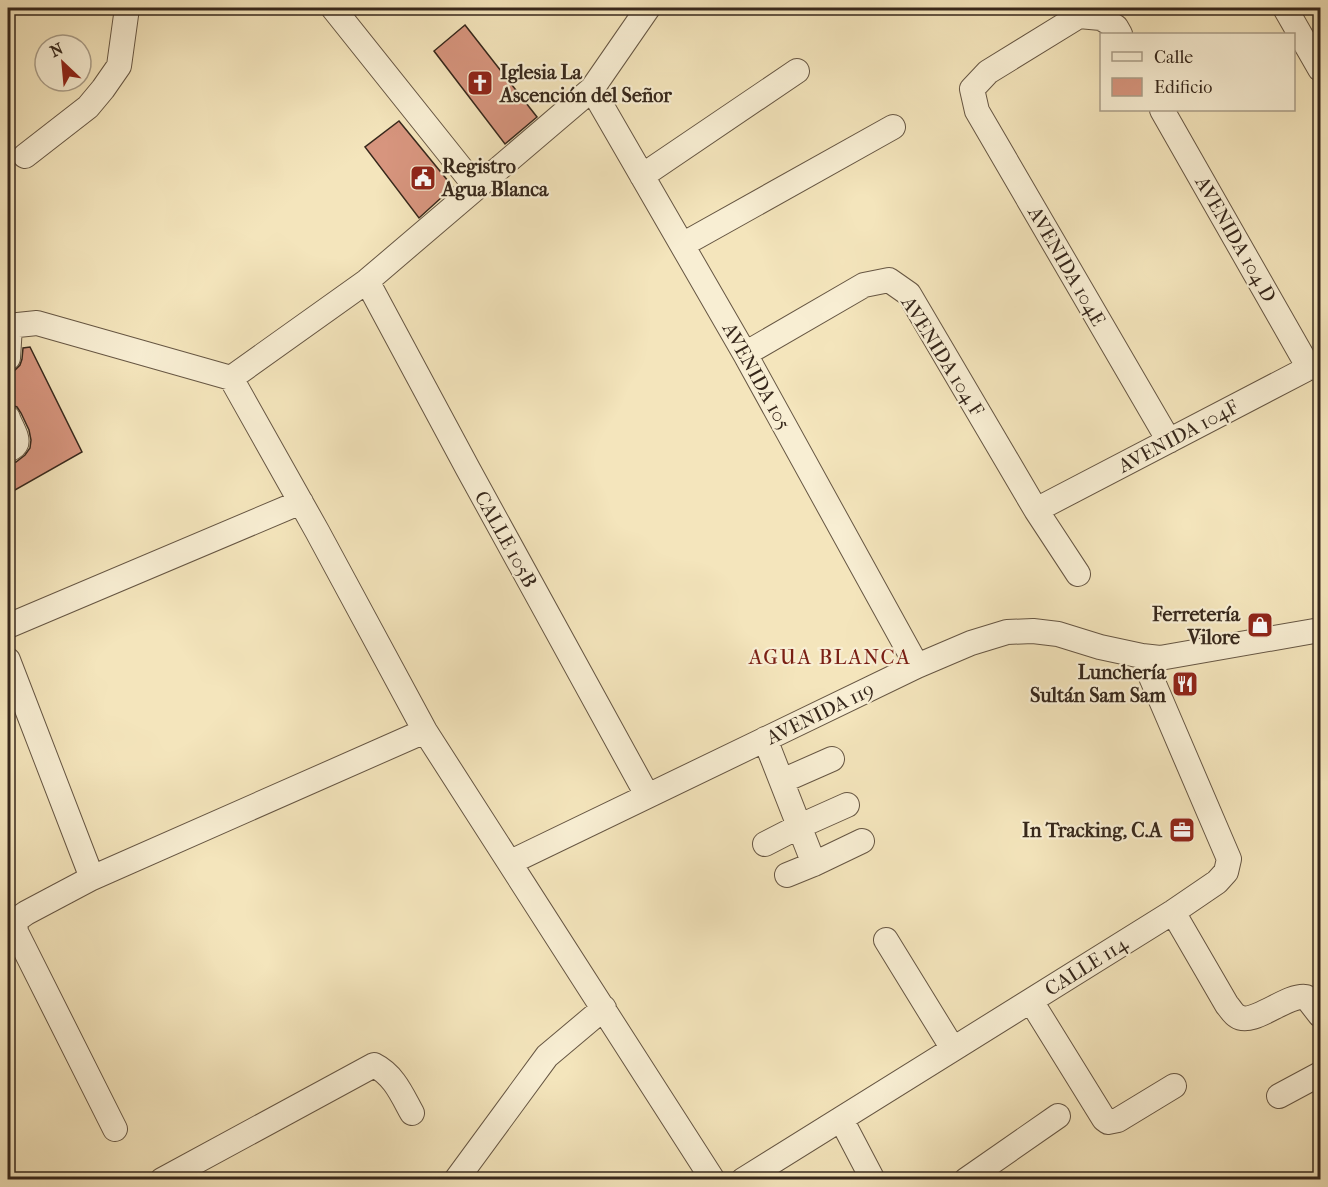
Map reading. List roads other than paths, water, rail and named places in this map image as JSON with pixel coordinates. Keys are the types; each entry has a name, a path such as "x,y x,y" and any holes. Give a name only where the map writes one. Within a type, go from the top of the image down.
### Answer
{"street":[{"path":"25,156 88,107 104,89 118,66 127,8"},
{"path":"333,8 476,187"},
{"path":"231,378 367,281 592,89 648,8"},
{"path":"1285,8 1320,69"},
{"name":"AVENIDA 104E","path":"1119,33 1116,27 1101,18 1079,16 988,72 972,89 977,111 1169,441"},
{"path":"642,176 797,71"},
{"name":"AVENIDA 105","path":"592,89 745,354 917,666"},
{"name":"AVENIDA 104 D","path":"1163,111 1315,365"},
{"path":"682,244 892,127"},
{"name":"AVENIDA 104 F","path":"745,354 864,285 890,280 909,294 1036,510 1078,574"},
{"name":"CALLE 105B","path":"367,281 473,480 647,795"},
{"path":"8,358 9,326 37,323 231,378 425,731 713,1179"},
{"name":"AVENIDA 104F","path":"1036,510 1315,365"},
{"path":"8,418 17,442 8,450"},
{"path":"8,626 301,502"},
{"name":"AVENIDA 119","path":"510,862 917,666 971,643 1007,632 1058,634 1100,647 1160,658 1320,630"},
{"name":"CALLE 114","path":"743,1179 1173,912 1217,882 1226,872 1229,860 1142,656"},
{"path":"8,660 92,878"},
{"path":"115,1129 14,927 19,918 92,878 425,731"},
{"path":"765,739 814,864"},
{"path":"782,781 832,759"},
{"path":"765,844 847,805"},
{"path":"787,876 862,841"},
{"path":"1173,912 1227,1005 1236,1016 1248,1018 1288,1000 1303,996 1320,1015"},
{"path":"886,940 953,1049"},
{"path":"1030,1001 1108,1122 1118,1120 1174,1086"},
{"path":"456,1179 547,1056 604,1008"},
{"path":"162,1179 374,1065 393,1079 412,1113"},
{"path":"1279,1096 1320,1074"},
{"path":"966,1179 1058,1116"},
{"path":"840,1119 873,1179"}],"place":[{"name":"Iglesia La Ascención del Señor","path":"480,83"},
{"name":"Registro Agua Blanca","path":"423,178"},
{"name":"Ferretería Vilore","path":"1260,625"},
{"name":"Lunchería Sultán Sam Sam","path":"1185,684"},
{"name":"In Tracking, C.A","path":"1182,830"}],"district":[{"name":"AGUA BLANCA","path":"830,657"}]}
